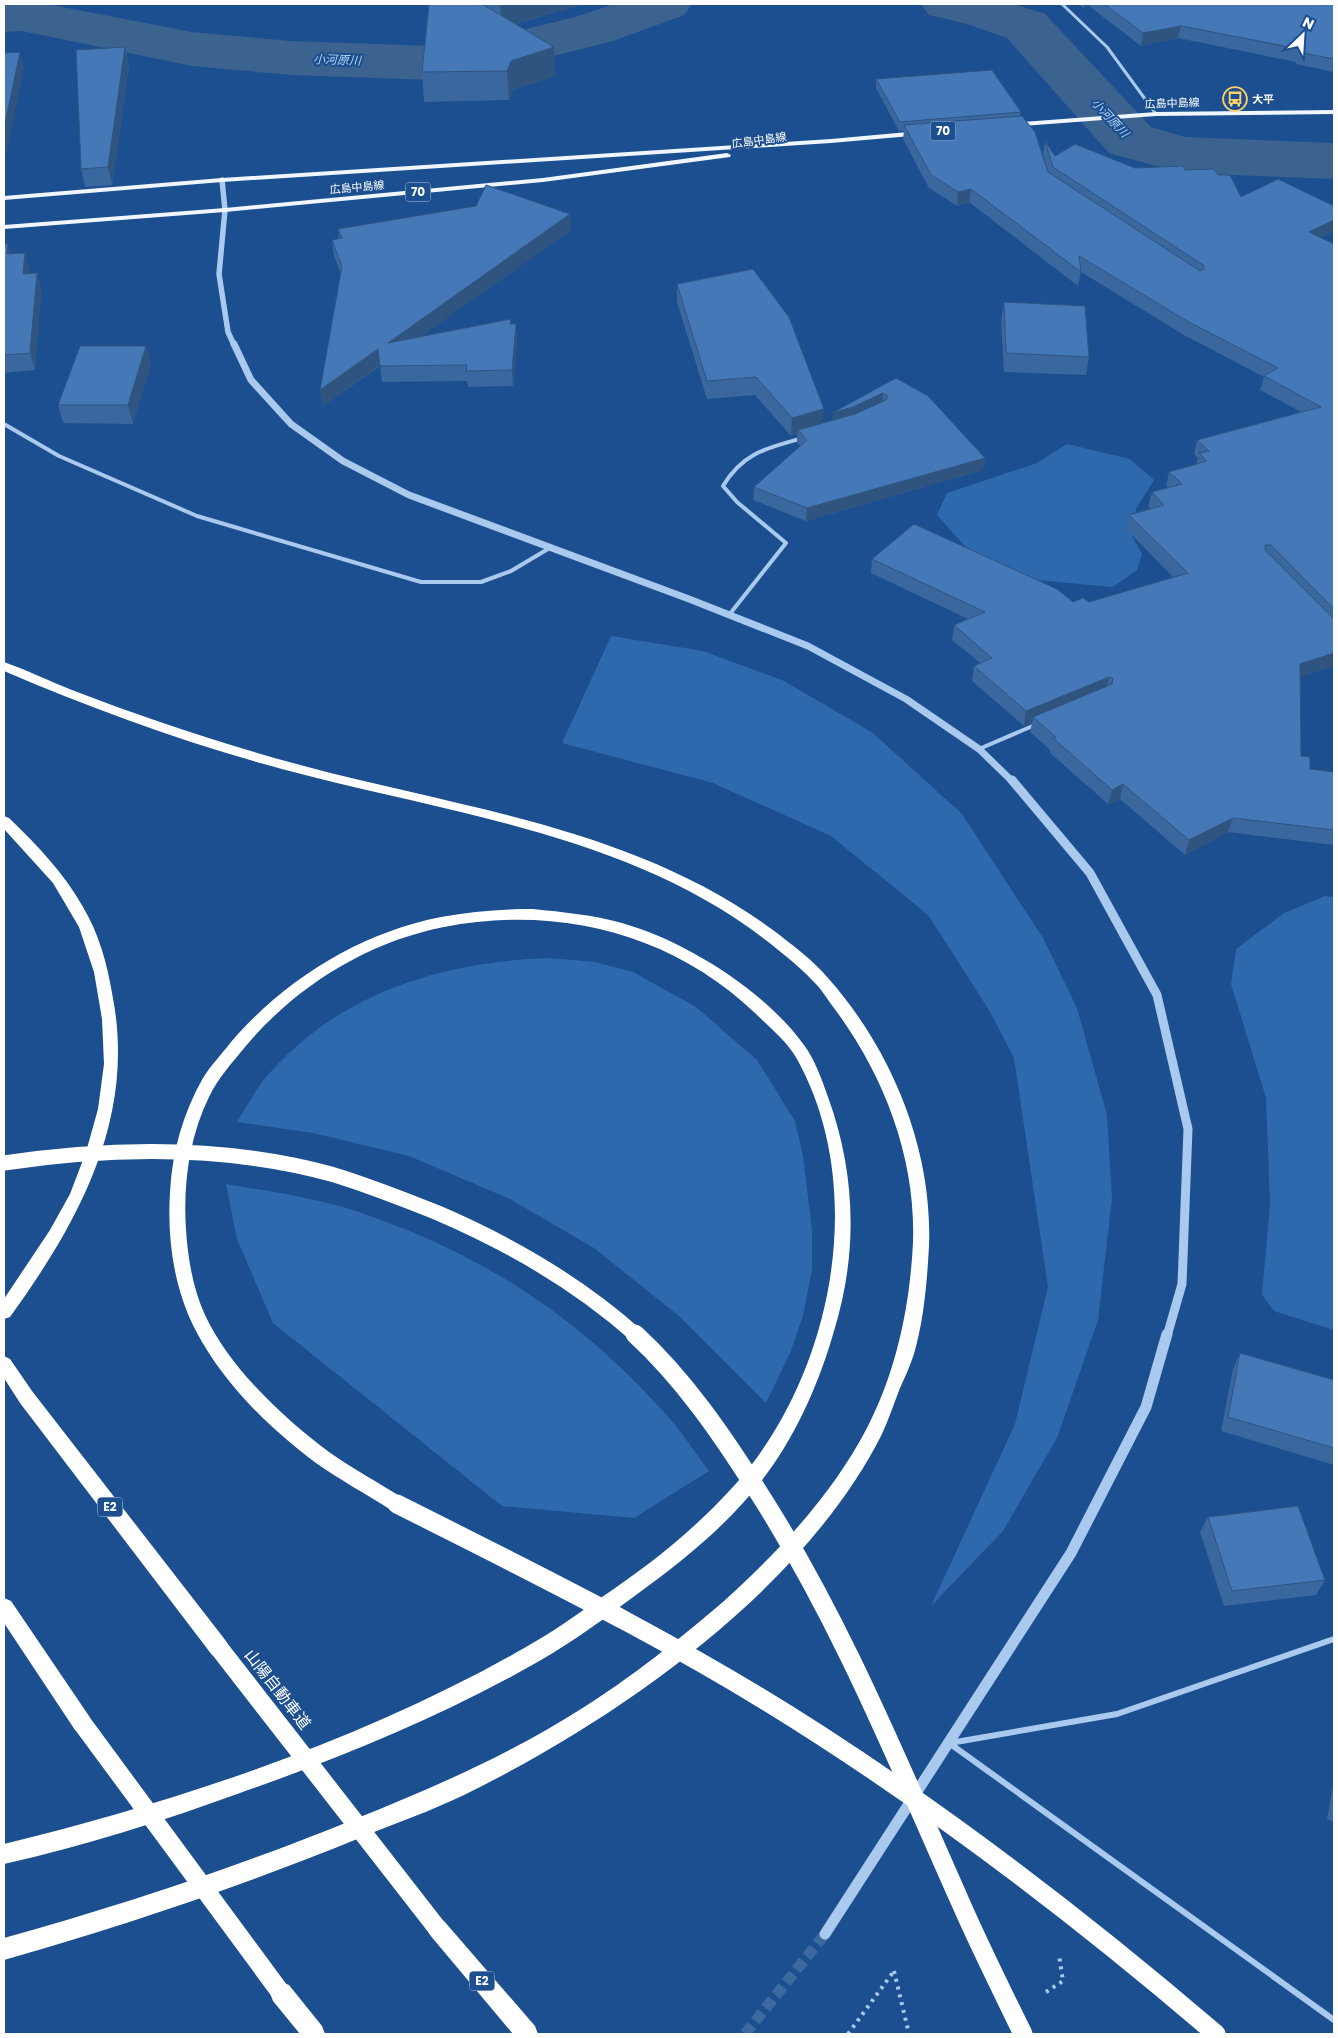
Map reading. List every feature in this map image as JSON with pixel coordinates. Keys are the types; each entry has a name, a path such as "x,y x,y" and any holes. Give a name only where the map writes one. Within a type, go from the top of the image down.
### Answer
{"highway":[{"path":"4,666 67,693 230,749 305,771 467,809 596,845 658,869 719,900 772,937 821,979 858,1030 890,1086 911,1150 922,1214 919,1284 904,1354 875,1430 831,1500 776,1565 698,1636 588,1716 455,1789 274,1862 110,1919 4,1949"},
{"path":"4,821 40,858 74,903 96,952 108,997 112,1060 103,1127 76,1200 31,1276 4,1312"},
{"path":"4,1854 68,1839 213,1793 337,1748 440,1704 537,1652 637,1585 704,1531 762,1468 799,1405 830,1325 843,1251 843,1178 827,1109 800,1051 754,1000 702,961 644,934 581,917 509,914 441,922 371,943 307,980 249,1030 208,1083 186,1134 175,1208 182,1274 206,1334 255,1398 320,1456 397,1504 523,1567 666,1643 819,1734 985,1847 1144,1973 1216,2034"},
{"path":"4,1163 42,1156 134,1152 216,1155 302,1167 392,1194 480,1230 553,1270 620,1321 677,1376 728,1444 778,1521 829,1615 898,1758 968,1920 1023,2034"},
{"name":"山陽自動車道","path":"4,1364 26,1397 437,1928 527,2034"},
{"path":"4,1607 82,1723 281,1993 314,2034"}],"main road":[{"name":"広島中島線","path":"1002,126 1024,128 1056,121 1156,114 1334,112"},
{"name":"広島中島線","path":"4,198 222,180 831,141 926,133"},
{"name":"広島中島線","path":"4,227 225,210 543,180 831,141"}],"street":[{"path":"1062,4 1107,47 1156,114"},
{"path":"222,180 225,210 219,274 228,332 251,380 292,424 343,460 409,495 808,646 906,699 979,749 1022,790 1090,874 1157,995 1188,1129 1182,1284 1146,1407 1071,1553 825,1934"},
{"path":"4,424 59,456 197,516 420,582 481,582 510,571 548,549"},
{"path":"730,615 786,542 737,502 723,486 728,476 755,450 811,436"},
{"path":"979,749 1038,724"},
{"path":"948,1743 1117,1714 1334,1639"},
{"path":"948,1743 1334,2020"}],"path":[{"path":"1041,1996 1063,1981 1059,1953"},
{"path":"848,2034 894,1971 909,2034"}],"shaded area":[{"path":"1067,444 1130,459 1154,480 1136,509 1132,536 1142,554 1137,570 1113,587 1036,580 969,551 937,515 947,493 1037,463"},
{"path":"611,636 703,651 782,680 873,733 962,814 1043,938 1077,1008 1107,1115 1112,1198 1098,1320 1057,1438 1003,1531 931,1606 1015,1424 1048,1287 1014,1058 989,1010 928,915 831,836 713,783 562,743"},
{"path":"1325,896 1334,897 1334,1330 1274,1311 1262,1295 1270,1204 1266,1098 1231,984 1236,949 1284,913"},
{"path":"549,958 595,962 633,972 696,1007 757,1060 795,1121 803,1156 812,1230 812,1269 803,1316 790,1353 766,1403 679,1316 594,1248 510,1199 409,1156 313,1133 237,1122 262,1082 295,1048 326,1023 360,1003 395,987 432,975 470,966"},
{"path":"226,1184 299,1197 353,1210 413,1232 492,1271 529,1294 599,1347 669,1418 709,1471 634,1518 502,1506 273,1323 237,1239"}],"building":[{"path":"429,4 482,4 554,47 511,61 507,71 422,72"},
{"path":"1104,4 1334,4 1334,59 1299,52 1300,49 1181,26 1143,33"},
{"path":"125,47 108,167 81,169 76,50"},
{"path":"20,52 4,129 4,53"},
{"path":"992,70 1021,112 900,122 876,79"},
{"path":"1022,116 1035,132 1048,172 1200,271 1204,269 1203,265 1053,167 1045,141 1055,156 1075,144 1135,168 1183,166 1185,170 1214,169 1218,175 1230,175 1241,197 1278,179 1334,206 1334,220 1309,232 1334,244 1334,609 1271,545 1265,545 1265,550 1334,619 1334,653 1300,664 1301,756 1310,757 1310,769 1334,772 1334,830 1233,818 1189,840 1123,784 1112,790 1053,738 1056,737 1033,717 1112,684 1113,678 1109,677 1026,711 974,666 992,658 954,625 985,612 872,559 914,524 1057,589 1073,602 1083,598 1089,602 1188,573 1129,515 1164,505 1152,492 1182,484 1169,472 1207,461 1199,453 1209,451 1197,440 1321,407 1264,376 1278,368 1187,321 1079,256 1081,272 971,189 958,192 931,175 904,125"},
{"path":"486,185 570,214 388,343 511,319 510,324 516,324 512,370 466,371 467,365 380,366 378,349 320,390 342,266 332,240 342,238 338,229 476,206"},
{"path":"4,244 8,244 7,254 25,253 23,274 37,273 30,353 4,355"},
{"path":"753,269 789,317 824,409 792,418 756,377 707,381 677,284"},
{"path":"1004,302 1085,306 1089,357 1006,353"},
{"path":"80,346 146,346 128,405 58,405"},
{"path":"896,378 928,396 985,458 807,508 754,487 807,440 798,430 855,414 886,400 888,396 883,393 853,407 832,413"},
{"path":"1240,1353 1334,1380 1334,1448 1228,1417"},
{"path":"1298,1506 1325,1580 1232,1591 1208,1517"}],"waterway":[{"name":"小河原川","path":"4,16 22,15 192,49 291,58 432,63 510,50 594,29 665,4"},
{"name":"小河原川","path":"948,4 979,10 1026,26 1130,140 1181,155 1334,161"}],"tunnel":[{"path":"745,2034 825,1934"}],"place":[{"name":"大平","path":"1235,99"}]}
